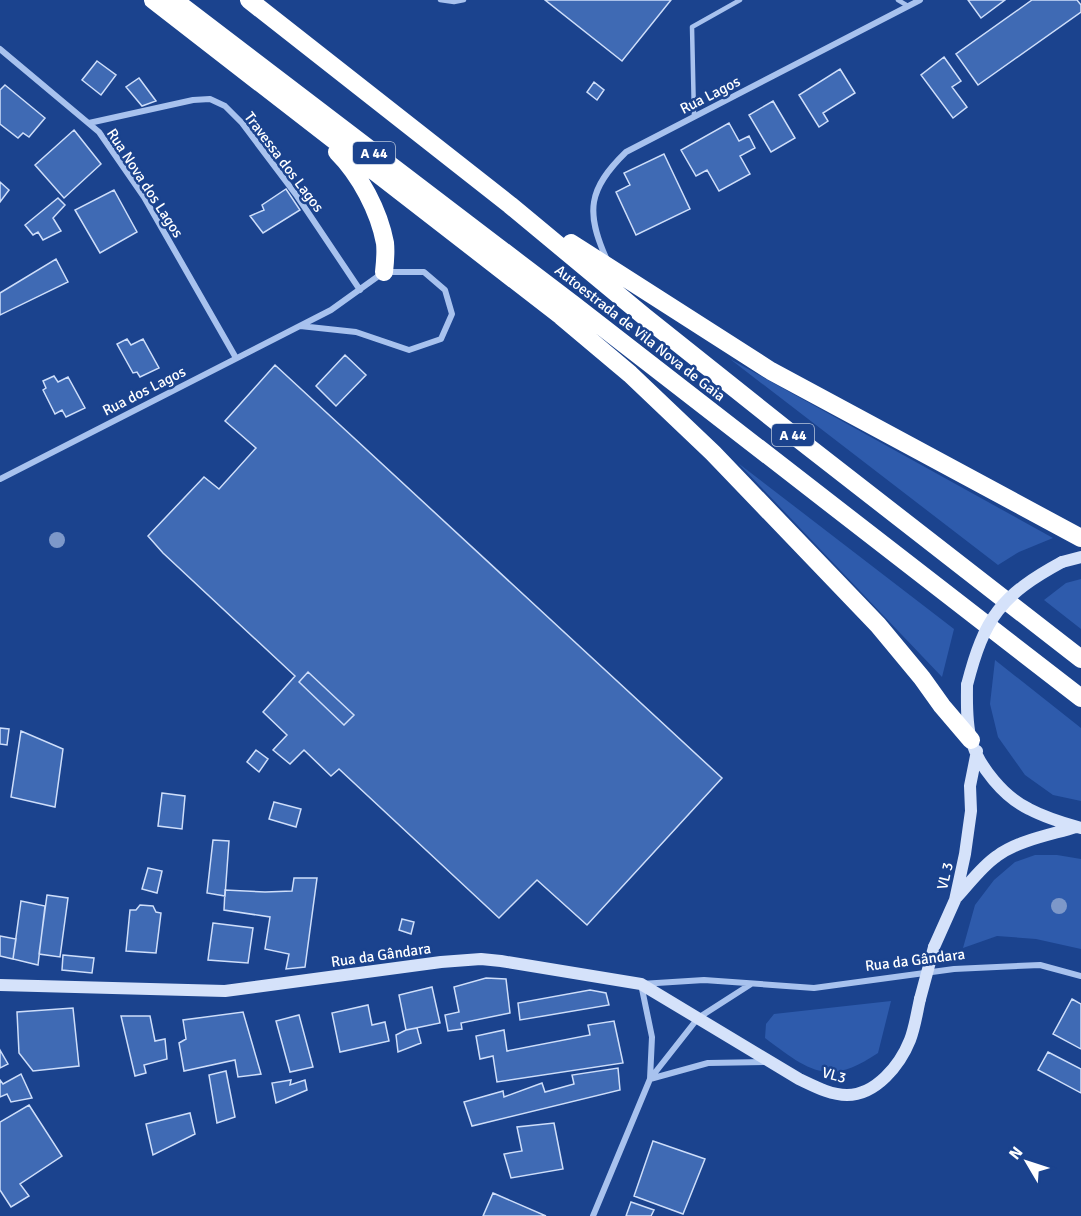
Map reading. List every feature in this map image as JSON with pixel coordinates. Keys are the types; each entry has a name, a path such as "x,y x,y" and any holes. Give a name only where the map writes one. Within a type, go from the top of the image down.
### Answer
{"highway":[{"path":"153,0 561,316 630,374 713,453 878,625 974,745"},
{"name":"Autoestrada de Vila Nova de Gaia","path":"174,0 612,334 1081,698"},
{"name":"Autoestrada de Vila Nova de Gaia","path":"249,0 510,205 788,431 1081,659"},
{"path":"304,119 345,160 372,203 385,244 384,272"},
{"path":"510,205 771,371 1081,538"}],"main road":[{"name":"VL 3","path":"1078,828 1055,821 1027,808 1002,788 984,766 974,745 968,714 967,685 975,653 988,623 1008,597 1034,577 1062,562 1081,557"},
{"name":"VL 3","path":"955,900 971,811 970,786 974,745"},
{"name":"VL 3","path":"955,900 979,872 997,856 1015,846 1078,828"},
{"name":"VL3","path":"641,984 799,1079 826,1091 847,1095 869,1091 900,1059 910,1039 934,947 955,900"},
{"name":"Rua da Gândara","path":"0,985 225,991 441,962 481,959 641,984"},
{"name":"Rua da Gândara","path":"0,991 14,986"}],"street":[{"name":"Rua Lagos","path":"610,267 596,237 592,214 597,190 609,169 626,152 920,0"},
{"name":"Rua Nova dos Lagos","path":"0,49 99,132 144,197 236,358"},
{"name":"Travessa dos Lagos","path":"89,123 193,100 210,99 225,106 242,123 297,196 360,290"},
{"name":"Rua dos Lagos","path":"0,479 331,310 384,272"},
{"path":"300,326 356,332 410,350 441,339 452,314 445,290 424,272 384,272"},
{"name":"Rua da Gândara","path":"641,984 704,980 814,988 954,969 1040,965 1081,976"},
{"path":"592,1216 650,1079 698,1018 751,983"},
{"path":"641,984 652,1037 650,1079"},
{"path":"650,1079 708,1063 771,1062"}],"lane":[{"path":"440,0 454,2 464,0"},
{"path":"694,117 692,27 740,0"},
{"path":"898,0 908,6"}],"shaded area":[{"path":"730,359 1053,538 1019,552 998,565"},
{"path":"738,463 954,629 942,677"},
{"path":"1081,579 1081,629 1044,600 1066,583"},
{"path":"995,660 1081,728 1081,801 1053,795 1025,775 998,737 990,704"},
{"path":"1035,855 1057,855 1081,859 1081,949 1036,939 997,936 963,948 975,905 994,880 1015,862"},
{"path":"891,1001 878,1053 845,1070 819,1071 794,1059 765,1038 766,1024 774,1014"}],"building":[{"path":"545,0 671,0 622,61"},
{"path":"968,0 1005,0 981,18"},
{"path":"1032,0 1077,0 1081,5 1081,12 978,85 956,54"},
{"path":"944,57 961,81 952,87 967,107 953,118 921,75"},
{"path":"97,61 116,75 101,95 82,80"},
{"path":"840,69 855,93 823,113 828,121 819,127 799,95"},
{"path":"139,78 156,101 142,106 126,87"},
{"path":"594,82 604,90 597,100 587,92"},
{"path":"5,85 45,118 29,137 23,133 18,138 0,124 0,90"},
{"path":"773,101 795,138 771,152 749,115"},
{"path":"729,123 739,141 749,136 755,148 740,156 750,174 719,191 707,170 696,176 681,150"},
{"path":"74,130 101,164 64,198 35,165"},
{"path":"664,154 690,209 636,235 616,192 630,185 624,173"},
{"path":"0,182 9,190 0,202"},
{"path":"286,189 300,210 263,233 250,216 264,210 262,205"},
{"path":"114,190 137,232 100,253 75,210"},
{"path":"58,198 65,205 53,218 61,231 43,240 38,232 33,235 25,225"},
{"path":"56,259 68,282 0,315 0,293"},
{"path":"127,339 131,345 143,339 159,368 140,377 137,372 133,373 117,344"},
{"path":"345,355 366,375 336,406 316,386"},
{"path":"275,365 722,778 587,925 537,880 499,918 339,769 331,776 304,750 290,764 273,750 287,735 263,712 295,676 163,553 148,536 204,477 219,489 256,448 225,421"},
{"path":"54,376 58,382 68,377 85,408 66,417 62,410 55,414 43,390 46,388 43,381"},
{"path":"308,672 354,715 344,725 299,682"},
{"path":"0,728 9,729 7,745 0,744"},
{"path":"21,731 63,749 55,807 11,797"},
{"path":"256,750 268,759 259,772 247,762"},
{"path":"162,793 185,796 182,829 158,826"},
{"path":"274,802 301,809 296,827 269,819"},
{"path":"213,840 229,841 225,896 207,893"},
{"path":"148,868 162,871 157,893 142,889"},
{"path":"294,878 317,878 305,967 286,969 289,954 265,949 270,917 224,910 225,890 292,891"},
{"path":"47,895 68,898 60,957 39,954"},
{"path":"21,901 45,906 38,965 13,959"},
{"path":"140,905 153,906 156,912 161,913 156,953 126,951 130,910 136,910"},
{"path":"402,919 414,922 411,934 399,930"},
{"path":"213,923 253,928 248,963 208,960"},
{"path":"0,936 16,939 13,959 0,956"},
{"path":"63,955 94,958 92,973 62,970"},
{"path":"486,978 506,979 510,1013 461,1023 462,1029 448,1031 445,1015 459,1012 454,987"},
{"path":"432,987 440,1023 406,1030 399,995"},
{"path":"590,990 606,993 609,1005 520,1020 518,1003"},
{"path":"1072,999 1081,1004 1081,1049 1053,1034"},
{"path":"368,1005 372,1025 385,1022 389,1041 340,1052 332,1013"},
{"path":"73,1008 79,1066 33,1071 19,1053 17,1012"},
{"path":"243,1012 261,1074 238,1077 235,1060 184,1071 179,1043 186,1039 183,1020"},
{"path":"299,1015 313,1067 290,1072 276,1021"},
{"path":"121,1016 150,1016 155,1041 165,1039 167,1059 144,1065 146,1073 135,1076"},
{"path":"614,1021 623,1063 497,1082 493,1056 480,1059 476,1036 504,1030 507,1051 590,1035 588,1025"},
{"path":"417,1028 421,1043 398,1052 396,1035"},
{"path":"0,1050 8,1064 0,1068"},
{"path":"1048,1052 1081,1069 1081,1093 1038,1070"},
{"path":"618,1068 620,1090 472,1126 464,1102 503,1091 504,1097 542,1083 545,1092 574,1084 572,1075"},
{"path":"226,1071 235,1117 217,1123 209,1075"},
{"path":"21,1074 32,1098 11,1102 7,1094 0,1097 0,1080 3,1084"},
{"path":"291,1080 290,1085 305,1080 307,1090 276,1103 272,1083"},
{"path":"29,1105 62,1156 20,1184 29,1196 11,1207 0,1190 0,1122"},
{"path":"190,1113 195,1134 153,1155 146,1124"},
{"path":"554,1123 563,1169 511,1178 504,1154 522,1151 517,1127"},
{"path":"653,1141 705,1159 683,1214 634,1196"},
{"path":"493,1193 546,1216 483,1216"},
{"path":"631,1202 654,1210 651,1216 626,1216"}]}
